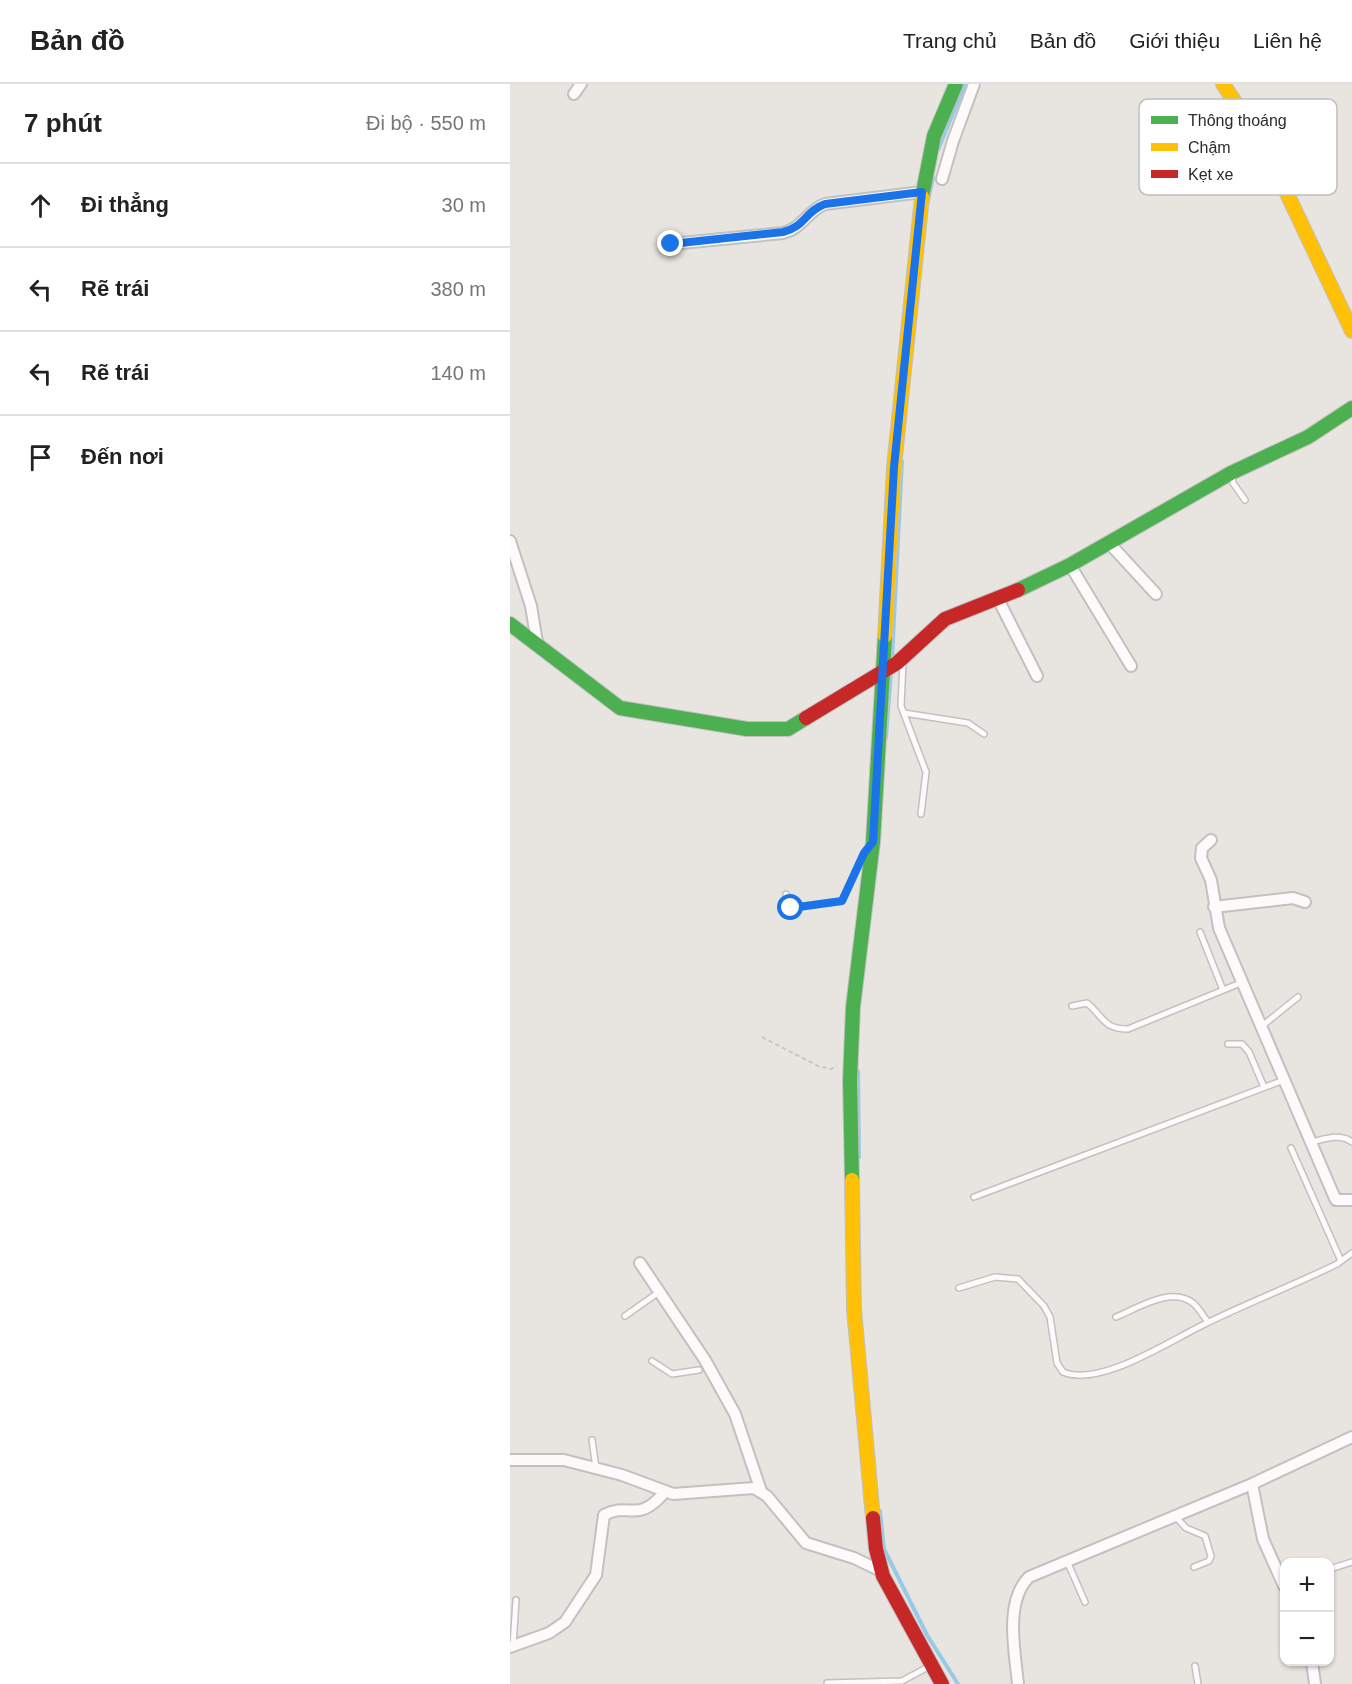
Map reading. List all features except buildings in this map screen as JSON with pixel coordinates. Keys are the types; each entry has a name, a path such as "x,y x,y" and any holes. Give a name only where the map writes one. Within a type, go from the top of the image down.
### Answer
{"street":[{"path":"574,94 581,84"},
{"path":"942,1684 881,1571 876,1549 854,1309 850,1080 860,939 893,665 894,467 922,192 934,136 956,84"},
{"path":"942,179 974,84"},
{"path":"1223,84 1233,99"},
{"path":"671,244 783,232 800,226 813,208 825,204 922,192"},
{"path":"1288,195 1352,331"},
{"path":"510,624 537,642 620,708 741,728 776,731 799,725 893,665 945,619 1070,565 1232,473 1308,437 1352,408"},
{"path":"510,542 531,606 537,642"},
{"path":"1109,543 1156,594"},
{"path":"1070,565 1131,666"},
{"path":"998,597 1038,676"},
{"path":"1211,840 1202,848 1201,858 1211,880 1214,908 1220,928 1336,1200 1352,1200"},
{"path":"1214,908 1293,898 1305,902"},
{"path":"640,1263 741,1428 761,1491 806,1543 854,1558 881,1571"},
{"path":"1018,1684 1014,1628 1017,1595 1021,1585 1029,1577 1252,1484 1352,1437"},
{"path":"510,1460 564,1460 596,1468 665,1492 746,1487 761,1491"},
{"path":"1252,1484 1263,1539 1280,1575"},
{"path":"512,1646 558,1628 570,1614 596,1575 604,1515 610,1511 644,1511 665,1492"},
{"path":"1313,1666 1315,1684"}],"lane":[{"path":"1232,473 1233,483 1245,500"},
{"path":"893,665 904,713 926,772 921,814"},
{"path":"904,713 968,723 984,734"},
{"path":"786,894 791,908 842,901 864,853 873,842"},
{"path":"1200,932 1223,990"},
{"path":"1072,1006 1087,1003 1104,1022 1114,1029 1128,1029 1243,982"},
{"path":"1262,1026 1298,997"},
{"path":"1228,1044 1242,1044 1250,1052 1264,1087"},
{"path":"974,1197 1284,1079"},
{"path":"1311,1143 1336,1137 1344,1137 1352,1142"},
{"path":"1291,1148 1341,1261"},
{"path":"959,1288 995,1277 1018,1279 1044,1306 1055,1333 1057,1363 1063,1372 1073,1377 1119,1366 1161,1348 1208,1322 1306,1280 1352,1253"},
{"path":"625,1316 659,1292"},
{"path":"1116,1317 1158,1299 1176,1296 1194,1304 1208,1322"},
{"path":"652,1361 672,1374 705,1370"},
{"path":"592,1440 596,1468"},
{"path":"1174,1515 1179,1523 1204,1536 1209,1547 1209,1561 1194,1567"},
{"path":"1067,1561 1085,1602"},
{"path":"1334,1567 1352,1562"},
{"path":"512,1646 516,1600"},
{"path":"827,1683 902,1681 931,1666"},
{"path":"1195,1666 1198,1684"}],"path":[{"path":"762,1037 818,1066 831,1069 836,1068 839,1062"}],"waterway":[{"path":"938,150 965,84"},
{"path":"928,200 933,178"},
{"path":"892,660 902,461"},
{"path":"886,738 891,671"},
{"path":"858,1071 859,1157"},
{"path":"880,1511 884,1549 927,1635 958,1684"}],"traffic: fast":[{"path":"922,197 934,136 956,84"},
{"path":"1018,590 1070,565 1231,473 1308,437 1352,408"},
{"path":"510,624 620,708 747,729 788,729 806,718"},
{"path":"852,1180 850,1080 853,1007 873,842 885,636"}],"traffic: slow":[{"path":"1223,84 1233,99"},
{"path":"1288,195 1352,331"},
{"path":"885,636 894,467 922,197"},
{"path":"852,1180 854,1309 873,1518"}],"traffic: jam":[{"path":"806,718 897,663 945,619 1018,590"},
{"path":"873,1518 876,1549 883,1576 942,1684"}],"route":[{"path":"671,244 794,230 800,226 813,208 825,204 922,192 894,467 873,842 864,853 842,901 791,908"}]}
